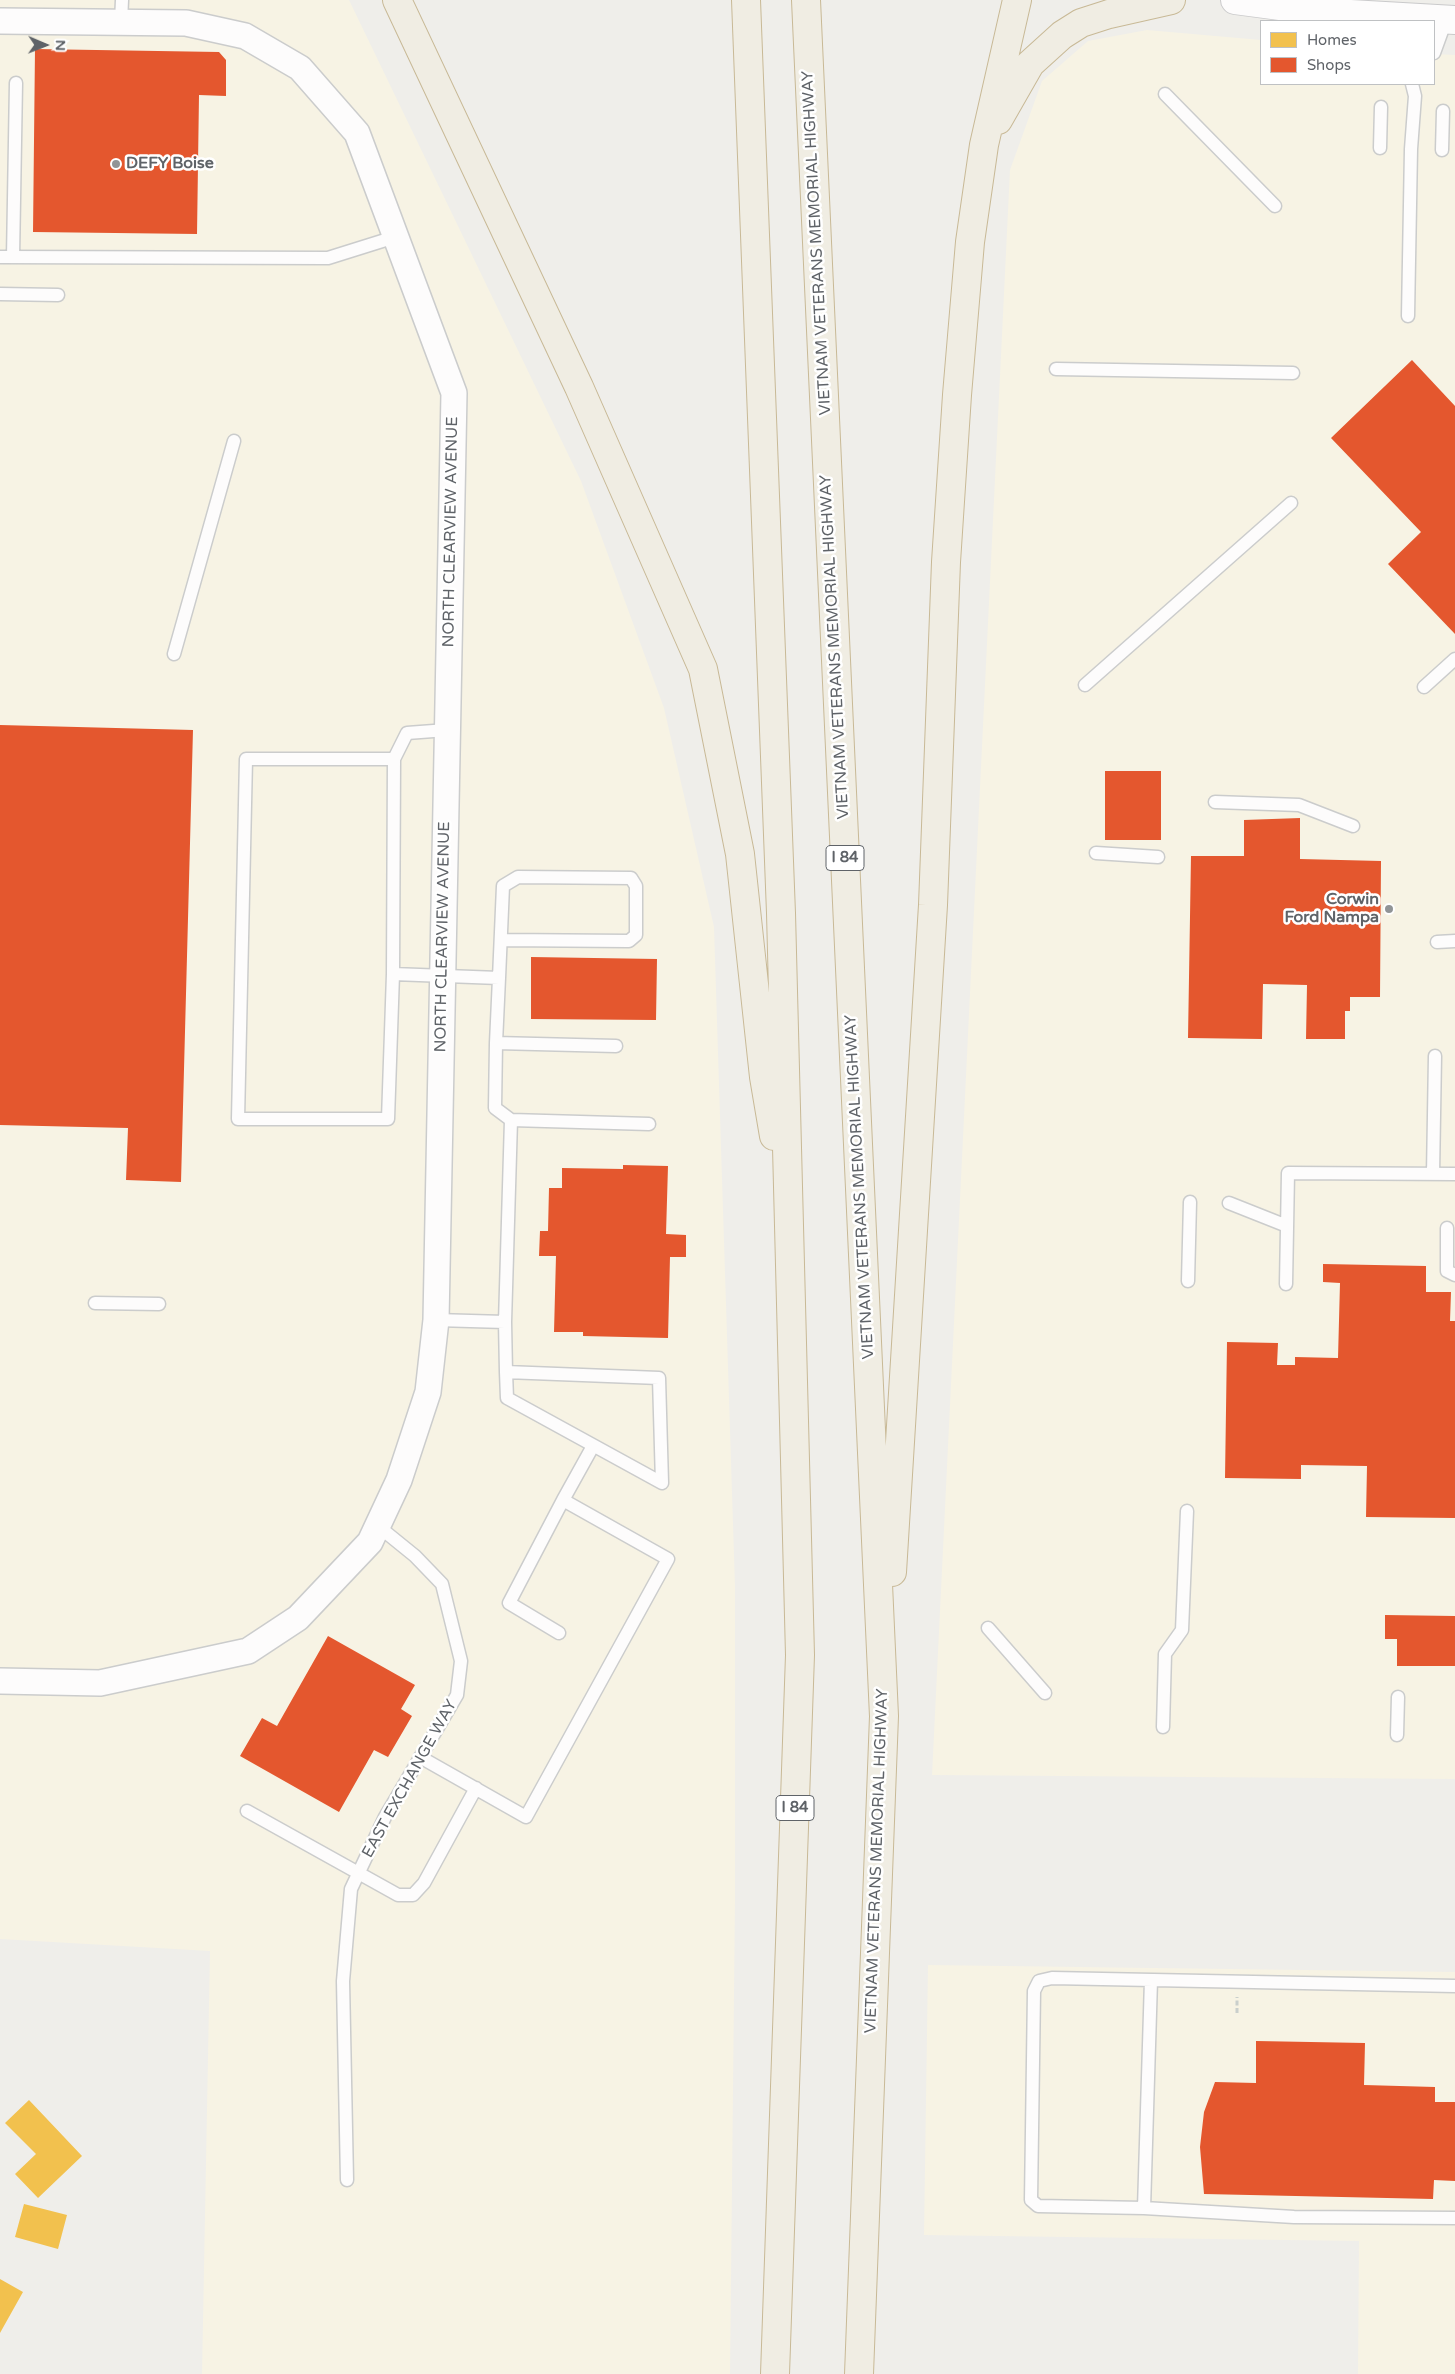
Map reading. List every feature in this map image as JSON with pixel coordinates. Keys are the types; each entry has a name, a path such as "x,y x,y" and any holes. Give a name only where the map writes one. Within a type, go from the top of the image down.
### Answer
{"highway":[{"path":"398,0 579,387 703,669 740,854 764,1077 791,1242"},
{"name":"I 84","path":"746,0 782,923 800,1655 775,2374"},
{"name":"VIETNAM VETERANS MEMORIAL HIGHWAY","path":"806,0 884,1716 859,2374"},
{"path":"884,1716 933,905 946,562 970,242 984,146 1017,0"},
{"path":"984,146 1030,64 1062,35 1081,23 1171,0"}],"main road":[{"path":"1236,0 1396,19 1451,20"}],"street":[{"name":"NORTH CLEARVIEW AVENUE","path":"0,21 121,11 245,36 300,68 357,132 454,394 436,1320 428,1392 399,1480 370,1542 298,1618 248,1651 100,1683 0,1681"}],"lane":[{"path":"1435,51 1451,20"},
{"path":"16,83 6,257 328,258 396,237"},
{"path":"1408,316 1413,90"},
{"path":"1165,94 1275,206"},
{"path":"1380,148 1381,107"},
{"path":"1442,150 1443,111"},
{"path":"0,294 58,295"},
{"path":"1056,369 1293,373"},
{"path":"174,654 234,441"},
{"path":"1085,685 1291,504"},
{"path":"1424,687 1455,660"},
{"path":"394,759 246,759 238,1119 388,1119 393,974 394,759 407,733 447,730"},
{"path":"1215,802 1299,805 1353,826"},
{"path":"1096,854 1158,857"},
{"path":"501,940 629,941 636,935 636,886 631,878 518,877 504,886 501,940 499,978 496,1043 494,1108 511,1120 649,1124"},
{"path":"1437,942 1455,942"},
{"path":"393,974 499,978"},
{"path":"496,1043 616,1046"},
{"path":"1433,1174 1436,1056"},
{"path":"506,1372 659,1378 662,1483 507,1398 506,1372 505,1322 511,1120"},
{"path":"1286,1284 1288,1173 1455,1174"},
{"path":"1188,1281 1190,1202"},
{"path":"1229,1203 1287,1226"},
{"path":"1447,1228 1447,1271 1455,1275"},
{"path":"95,1303 159,1304"},
{"path":"436,1320 505,1322"},
{"path":"559,1633 509,1603 593,1446"},
{"path":"420,1758 526,1816 668,1560 563,1500"},
{"path":"1163,1727 1164,1654 1182,1630 1187,1511"},
{"name":"EAST EXCHANGE WAY","path":"347,2180 343,1981 351,1889 385,1817 457,1695 461,1661 442,1584 416,1556 378,1526"},
{"path":"988,1628 1044,1693"},
{"path":"1397,1735 1398,1697"},
{"path":"247,1811 398,1895 413,1895 424,1882 476,1788"},
{"path":"1455,1986 1052,1978 1039,1981 1034,1992 1031,2200 1038,2206 1144,2208 1294,2217 1455,2218"},
{"path":"1144,2208 1151,1980"}],"path":[{"path":"1237,1996 1237,2013"}],"shaded area":[{"path":"0,0 349,0 581,481 664,708 714,927 735,1587 735,1899 730,2374 202,2374 210,1951 0,1939"},
{"path":"1147,30 1260,40 1260,85 1435,85 1435,54 1455,55 1455,1779 932,1775 1010,170 1042,81 1088,41"},
{"path":"928,1965 1455,1972 1455,2374 1358,2374 1359,2241 924,2235"}],"building: Homes":[{"path":"29,2100 82,2156 38,2198 15,2174 36,2154 5,2123"},
{"path":"24,2204 67,2215 58,2249 15,2237"},
{"path":"0,2279 23,2292 0,2333"}],"building: Shops":[{"name":"DEFY Boise","path":"35,49 219,52 226,60 226,96 199,95 197,234 33,232"},
{"path":"1412,360 1455,406 1455,634 1388,564 1421,532 1331,438"},
{"path":"0,725 193,730 181,1182 126,1180 128,1128 0,1125"},
{"path":"1105,771 1161,771 1161,840 1105,840"},
{"path":"1300,818 1300,859 1381,861 1380,997 1350,997 1350,1011 1345,1011 1345,1039 1306,1039 1307,985 1263,984 1262,1039 1188,1038 1191,856 1244,856 1244,820"},
{"path":"531,957 657,959 656,1020 531,1019"},
{"path":"623,1165 668,1166 666,1234 686,1235 686,1257 670,1257 668,1338 583,1336 583,1332 554,1332 556,1256 539,1256 540,1231 548,1231 549,1188 562,1188 562,1168 623,1169"},
{"path":"1323,1264 1426,1266 1426,1292 1451,1292 1450,1321 1455,1321 1455,1518 1366,1517 1367,1466 1301,1465 1301,1479 1225,1478 1227,1342 1278,1343 1277,1365 1295,1365 1295,1357 1338,1358 1340,1283 1323,1282"},
{"path":"1385,1615 1455,1616 1455,1666 1397,1666 1397,1639 1385,1639"},
{"path":"328,1636 415,1685 401,1709 412,1716 388,1757 374,1750 339,1812 240,1756 262,1718 277,1726"},
{"path":"1256,2041 1365,2043 1364,2085 1435,2087 1435,2102 1455,2102 1455,2181 1434,2180 1433,2199 1204,2194 1200,2147 1204,2112 1215,2082 1256,2083"}],"place":[{"name":"DEFY Boise","path":"116,164"},
{"name":"Corwin Ford Nampa","path":"1389,909"}]}
